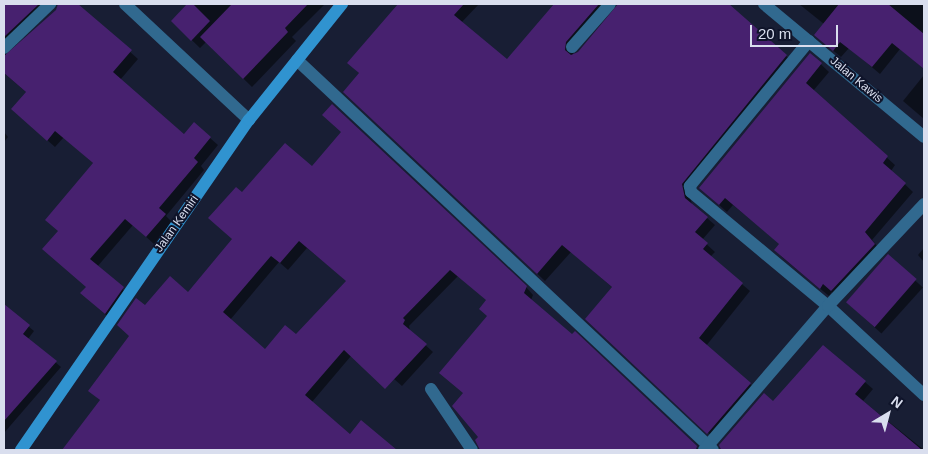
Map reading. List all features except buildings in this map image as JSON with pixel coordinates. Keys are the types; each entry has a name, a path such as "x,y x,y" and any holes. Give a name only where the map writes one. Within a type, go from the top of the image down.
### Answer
{"street":[{"path":"4,48 50,4"},
{"path":"125,4 249,120"},
{"name":"Jalan Kemiri","path":"21,450 249,120 342,4"},
{"path":"572,47 610,4"},
{"name":"Jalan Kawis","path":"764,4 924,137"},
{"path":"809,41 690,186 691,192 828,306 924,395"},
{"path":"297,60 709,448 828,306 924,204"},
{"path":"431,389 472,450"}]}
